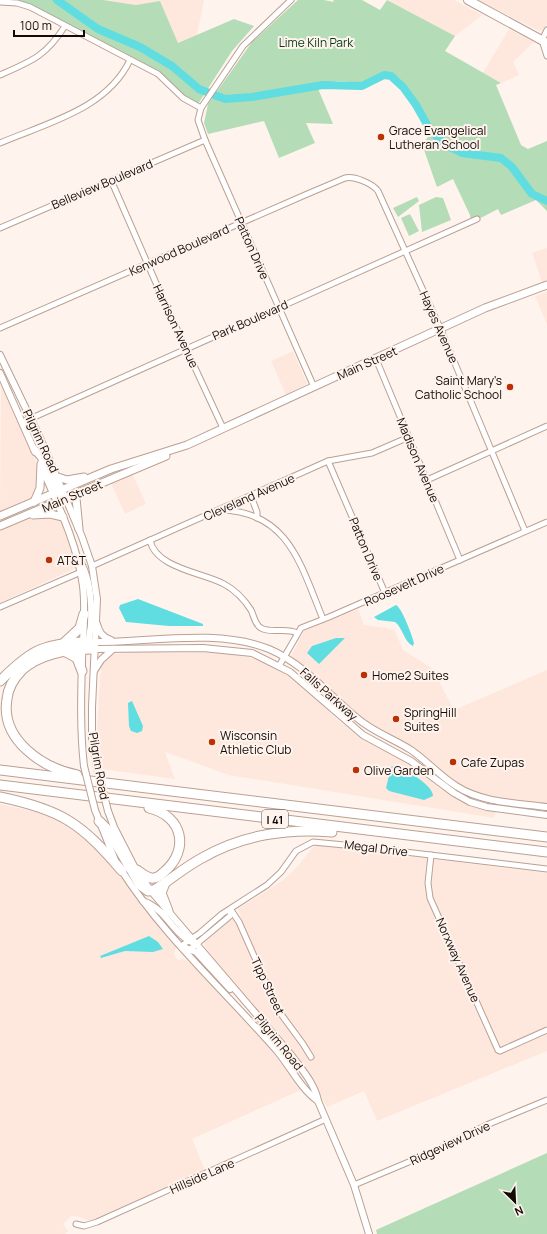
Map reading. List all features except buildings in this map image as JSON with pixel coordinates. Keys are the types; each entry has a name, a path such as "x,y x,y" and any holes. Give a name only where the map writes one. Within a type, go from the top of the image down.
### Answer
{"highway":[{"path":"84,614 80,628 64,647 25,667 13,681 8,692 6,714 11,729 20,742 36,758 53,767 80,775 209,791 259,802"},
{"path":"0,681 23,658 45,647 89,645"},
{"path":"64,647 77,658 82,670"},
{"name":"I 41","path":"0,770 547,837"},
{"path":"2,786 29,792 144,806 155,809 168,816 179,835 180,847 175,860 171,866 156,877 149,878 137,870"},
{"name":"I 41","path":"2,786 547,852"},
{"path":"0,797 36,805 70,821 94,840 122,871"},
{"path":"99,820 108,830 140,885 145,890 151,891 210,853 245,839 273,833 322,831 477,844"},
{"path":"165,882 162,893 168,911"}],"main road":[{"path":"468,0 545,42"},
{"name":"Main Street","path":"0,526 158,460 187,444 502,301 547,285"},
{"name":"Main Street","path":"0,516 96,475 187,444"},
{"path":"34,449 41,457 58,491 66,498"},
{"path":"34,502 40,488 41,464"},
{"path":"58,477 68,480 96,475"},
{"path":"79,528 76,498 81,492"},
{"path":"24,516 50,514 63,517"}],"street":[{"path":"0,2 12,2 26,6 158,74 183,98 201,108 243,46 291,0"},
{"path":"0,75 28,62 46,51 65,26"},
{"path":"547,30 545,42 547,56"},
{"path":"0,143 95,101 115,84 130,60"},
{"name":"Patton Drive","path":"201,108 198,120 204,140 314,387"},
{"name":"Belleview Boulevard","path":"0,228 204,140"},
{"name":"Kenwood Boulevard","path":"0,328 345,178 350,177 358,180"},
{"name":"Harrison Avenue","path":"111,180 223,428"},
{"name":"Hayes Avenue","path":"358,180 377,189 441,330 525,531"},
{"name":"Park Boulevard","path":"23,422 477,219"},
{"name":"Pilgrim Road","path":"0,355 58,477 57,502 77,555 81,572 84,614 93,672 92,733 97,768 108,811 114,827 137,870 151,891 190,940"},
{"name":"Madison Avenue","path":"376,359 460,560"},
{"name":"Pilgrim Road","path":"0,373 41,464 58,491"},
{"path":"427,480 547,426"},
{"name":"Cleveland Avenue","path":"92,566 328,461 367,454 409,437"},
{"name":"Patton Drive","path":"328,461 385,592"},
{"path":"251,496 257,512 257,518"},
{"name":"Pilgrim Road","path":"66,498 79,528 92,566 96,587 96,619 82,670 81,732 84,766 99,820 122,871 141,900 181,946 192,949 222,981 238,993 292,1056 316,1092 318,1101 354,1185 370,1233"},
{"path":"219,510 245,514 257,518 274,528 291,546 323,619"},
{"name":"Roosevelt Drive","path":"278,666 297,633 306,625 547,522"},
{"path":"150,540 153,547 168,562 186,571 218,581 238,593 251,610 258,626 263,629 290,629 297,633"},
{"path":"77,555 87,573 91,592 91,625 89,645"},
{"path":"0,607 81,572"},
{"path":"96,619 99,631 106,639 113,640"},
{"name":"Falls Parkway","path":"89,645 113,640 231,639 253,644 284,656 304,670 361,722 413,751 458,787 492,799 547,807"},
{"name":"Falls Parkway","path":"89,645 113,649 185,648 231,650 252,653 278,666 307,686 363,735 411,761 454,793 470,802 487,807 547,815"},
{"path":"93,672 101,660 113,649"},
{"name":"Megal Drive","path":"181,946 222,914 231,910 267,885 280,873 296,851 310,843 324,842 547,869"},
{"name":"Norxway Avenue","path":"431,855 428,882 430,898 498,1050 500,1051 510,1047 547,1030"},
{"path":"141,900 154,905 190,940 192,949"},
{"name":"Megal Drive","path":"192,949 230,916 231,910"},
{"name":"Tipp Street","path":"231,910 239,922 278,1010 304,1044 310,1057"},
{"name":"Pilgrim Road","path":"192,949 277,1052 309,1095 318,1101"},
{"name":"Ridgeview Drive","path":"354,1185 430,1153 489,1124 547,1100"},
{"name":"Hillside Lane","path":"76,1224 84,1226 97,1222 326,1120"}],"shaded area":[{"path":"103,0 204,0 197,35 178,43 160,1 136,5"},
{"path":"387,0 454,0 482,15 455,36"},
{"path":"478,0 547,0 547,24 543,30 539,31"},
{"path":"509,29 534,42 513,62 519,75 501,83 483,73"},
{"path":"547,248 547,280 542,282 532,253"},
{"path":"547,292 547,324 535,296"},
{"path":"293,351 307,384 286,395 271,361"},
{"path":"1,380 38,465 37,497 0,512"},
{"path":"132,473 146,504 125,514 111,483"},
{"path":"54,514 60,518 73,549 76,568 0,603 0,529 24,519"},
{"path":"358,609 364,625 388,628 395,631 403,650 432,668 454,710 547,670 547,805 495,798 467,789 450,779 400,740 361,718 291,656 304,631"},
{"path":"136,652 225,653 251,658 269,664 297,681 338,720 363,740 408,762 438,787 456,798 483,809 496,811 494,818 229,775 165,752 175,779 101,769 97,729 101,665 106,658 113,654"},
{"path":"0,804 37,812 57,819 86,839 111,863 145,911 173,940 176,947 174,955 178,960 184,959 196,968 287,1067 303,1089 192,1139 206,1172 95,1220 86,1220 80,1217 71,1216 63,1224 68,1231 65,1234 0,1234"},
{"path":"317,845 547,873 547,1051 377,1121 364,1091 327,1107 304,1068 206,948 203,940 229,919 234,920 243,936 247,933 238,909 283,880 298,866 313,847"}],"green space":[{"path":"0,0 103,0 136,5 160,1 178,43 234,19 254,26 232,51 198,104 180,93 158,71 28,5"},
{"name":"Lime Kiln Park","path":"298,0 324,0 333,2 334,0 362,0 380,10 387,0 455,36 445,51 501,83 496,85 521,145 528,149 547,141 547,211 536,200 501,215 498,209 471,223 470,215 453,179 437,187 422,144 435,129 428,123 406,85 398,77 391,74 383,73 362,83 338,81 316,84 333,124 306,123 315,143 279,158 264,121 208,134 204,123 208,104 252,42"},
{"path":"417,197 419,201 398,217 393,208"},
{"path":"436,197 443,198 451,220 422,232 419,205"},
{"path":"410,214 419,231 409,236 401,218"},
{"path":"547,1153 547,1234 377,1234 376,1230"}],"water":[{"path":"138,599 203,624 203,626 169,626 126,622 119,608 120,605"},
{"path":"396,605 401,611 411,634 414,643 413,646 395,622 378,620 374,617"},
{"path":"336,638 345,638 319,664 307,653 312,646"},
{"path":"132,701 143,726 142,731 137,733 131,731 129,726 128,703"},
{"path":"395,765 424,782 432,792 433,796 424,800 389,791 386,788 391,767"},
{"path":"149,936 158,942 163,949 153,952 125,951 101,958 100,956"}],"waterway":[{"path":"57,0 98,29 140,47 172,66 199,89 225,99 252,97 323,85 362,86 384,75 391,76 403,87 416,105 429,128 445,145 462,153 501,158 512,167 532,194 547,201"}],"place":[{"name":"Grace Evangelical Lutheran School","path":"381,137"},
{"name":"Saint Mary's Catholic School","path":"510,387"},
{"name":"AT&T","path":"49,560"},
{"name":"Home2 Suites","path":"364,675"},
{"name":"SpringHill Suites","path":"396,719"},
{"name":"Wisconsin Athletic Club","path":"212,742"},
{"name":"Cafe Zupas","path":"453,762"},
{"name":"Olive Garden","path":"356,770"}]}
